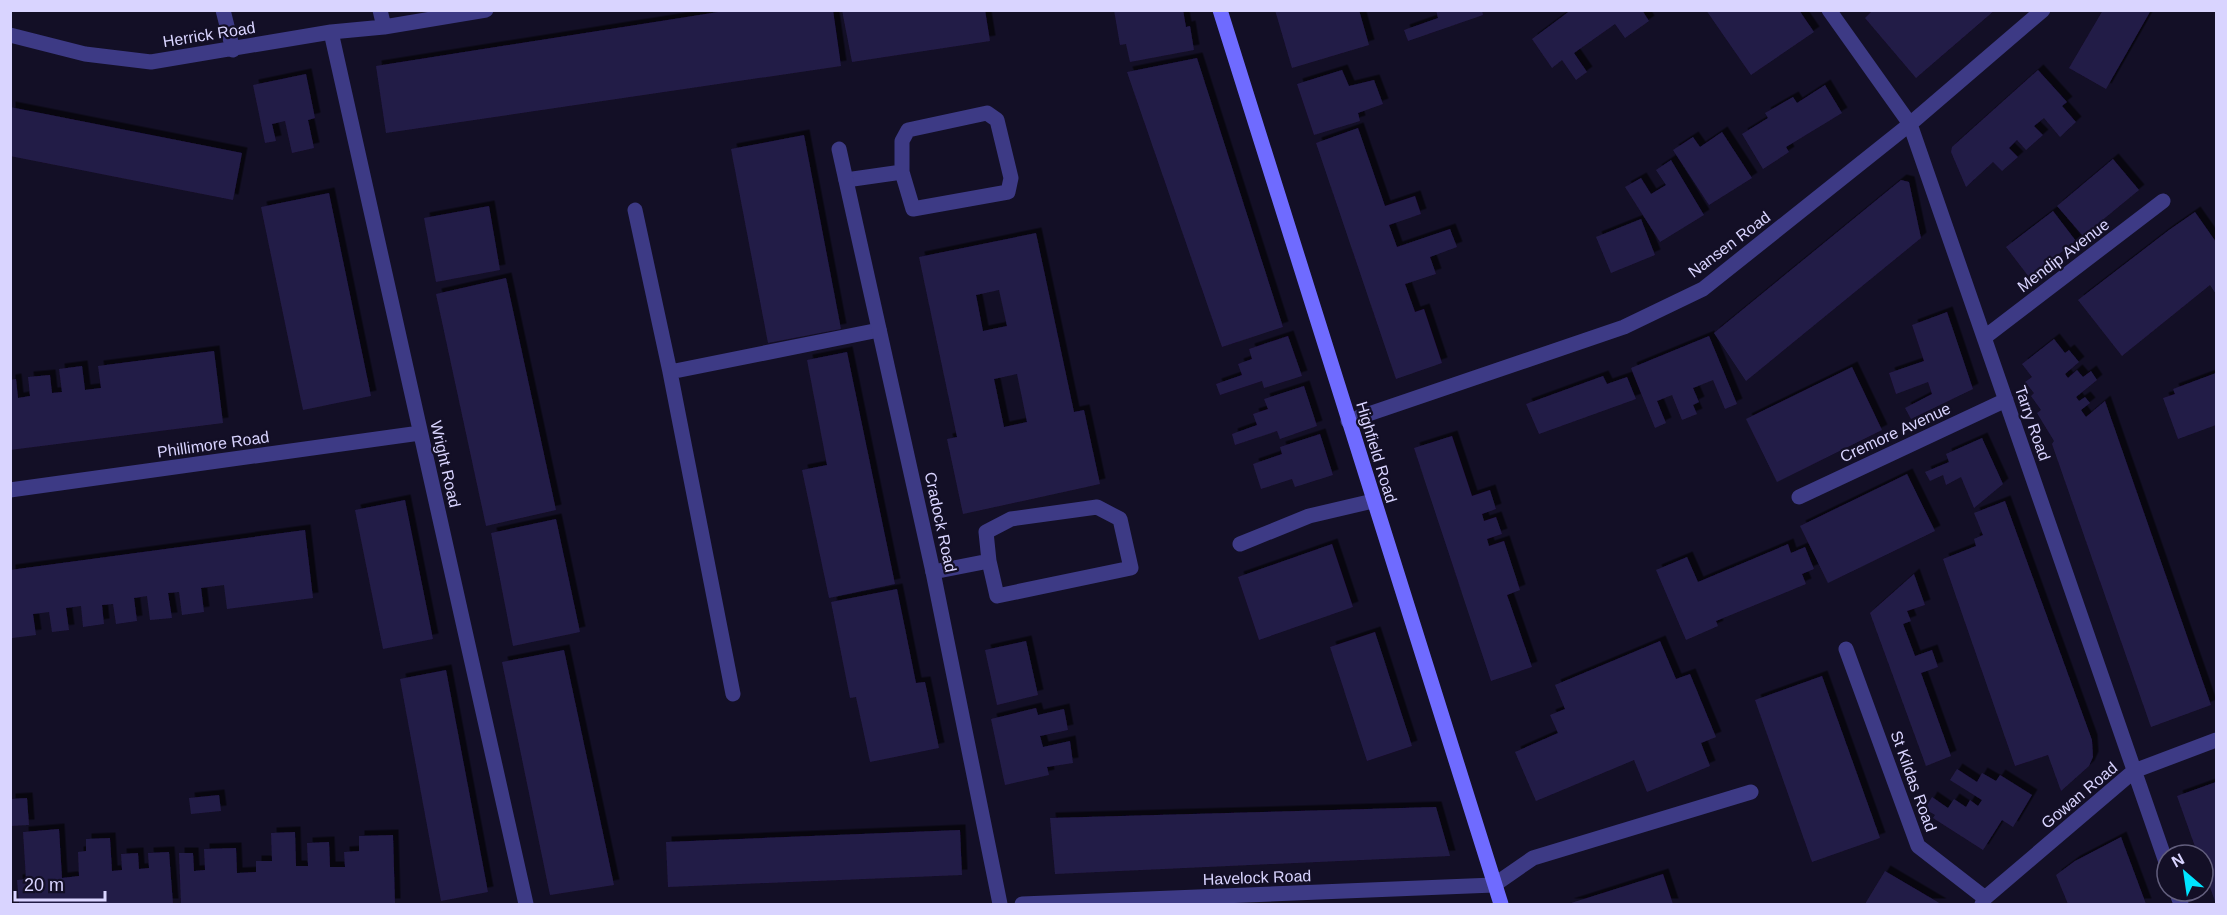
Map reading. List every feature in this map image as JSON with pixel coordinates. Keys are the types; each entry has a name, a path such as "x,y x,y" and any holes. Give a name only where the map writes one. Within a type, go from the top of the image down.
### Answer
{"main road":[{"name":"Highfield Road","path":"1220,10 1501,904"}],"street":[{"path":"223,10 233,50"},
{"path":"380,10 384,27"},
{"name":"Herrick Road","path":"10,35 85,54 151,62 330,32 384,27 486,10"},
{"name":"Tarry Road","path":"1829,10 1910,124 2159,843"},
{"name":"Nansen Road","path":"1348,421 1624,327 1703,289 1910,124 2043,10"},
{"name":"Wright Road","path":"330,32 526,904"},
{"path":"987,113 997,120 1011,177 1008,192 914,209 902,172 902,141 908,130 987,113"},
{"name":"Cradock Road","path":"839,149 933,572 1000,904"},
{"path":"846,180 902,172"},
{"name":"Mendip Avenue","path":"1985,337 2163,201"},
{"path":"634,210 670,372 733,694"},
{"path":"670,372 879,330"},
{"name":"Cremore Avenue","path":"1799,497 2006,400"},
{"name":"Phillimore Road","path":"10,490 420,433"},
{"path":"1240,544 1309,516 1373,501"},
{"path":"1097,507 1120,519 1131,568 997,596 989,561 986,532 1011,519 1097,507"},
{"path":"933,572 989,561"},
{"name":"St Kildas Road","path":"1846,649 1918,846 1984,901"},
{"name":"Gowan Road","path":"1984,901 2134,771 2217,740"},
{"path":"1494,885 1533,858 1751,792"},
{"name":"Havelock Road","path":"1022,904 1494,885"}],"building":[{"path":"731,10 833,10 841,66 386,133 376,66"},
{"path":"842,10 985,10 990,41 852,62"},
{"path":"1114,10 1183,10 1186,27 1190,26 1194,50 1130,62 1126,44 1120,45"},
{"path":"1275,10 1359,10 1369,45 1292,68"},
{"path":"1436,10 1482,10 1483,15 1408,41 1404,30 1438,18"},
{"path":"1571,10 1642,10 1649,21 1625,38 1615,24 1574,53 1587,72 1576,80 1562,60 1552,68 1532,39"},
{"path":"1706,10 1799,10 1814,32 1751,75"},
{"path":"1873,10 1995,10 1916,78 1865,18"},
{"path":"2103,10 2151,10 2106,89 2069,68"},
{"path":"1197,58 1283,327 1222,347 1127,72"},
{"path":"1342,70 1349,86 1374,80 1383,104 1358,113 1360,121 1314,135 1297,84"},
{"path":"2038,70 2067,102 2062,106 2076,122 2060,137 2044,118 2034,126 2043,135 2026,150 2017,140 2009,148 2018,157 2002,171 1993,162 1966,187 1951,152 1952,147"},
{"path":"306,74 315,118 308,120 314,148 292,153 285,121 272,124 276,141 265,143 253,85"},
{"path":"1825,85 1842,113 1786,147 1789,152 1763,169 1742,134 1768,118 1765,113 1793,97 1797,103"},
{"path":"10,107 242,153 233,200 10,156"},
{"path":"1358,128 1385,206 1415,196 1421,214 1389,225 1397,247 1450,229 1457,247 1430,257 1436,274 1405,284 1415,312 1424,309 1442,363 1396,379 1316,143"},
{"path":"1722,132 1752,178 1709,205 1673,150 1693,137 1700,147"},
{"path":"804,135 841,329 768,343 731,149"},
{"path":"2113,159 2139,190 2083,236 2057,206"},
{"path":"1671,160 1704,215 1660,242 1625,187 1641,178 1651,194 1666,185 1656,170"},
{"path":"1901,180 1909,182 1921,238 1746,381 1714,333"},
{"path":"329,193 371,396 303,410 261,207"},
{"path":"489,206 500,270 436,282 424,218"},
{"path":"2053,211 2076,241 2029,277 2006,247"},
{"path":"2195,212 2216,242 2216,294 2210,285 2122,356 2078,300"},
{"path":"1641,219 1655,255 1611,273 1596,237"},
{"path":"1036,233 1074,412 1084,410 1100,484 963,514 947,439 957,437 919,257","holes":["999,290 1007,326 983,331 976,295","1017,374 1027,422 1004,427 994,379"]},
{"path":"506,278 556,510 486,526 436,294"},
{"path":"1947,312 1973,389 1911,419 1905,408 1932,394 1928,382 1896,394 1889,373 1924,361 1912,325"},
{"path":"1288,336 1302,376 1264,388 1262,381 1220,395 1216,384 1242,375 1238,364 1252,359 1249,349"},
{"path":"1709,336 1737,404 1725,409 1713,380 1693,388 1699,402 1693,405 1697,414 1682,420 1672,395 1657,401 1666,423 1655,428 1631,368"},
{"path":"2054,339 2065,353 2069,350 2079,362 2065,374 2068,378 2077,370 2083,377 2091,371 2097,380 2076,397 2079,401 2085,397 2090,403 2081,410 2086,417 2105,401 2211,705 2151,727 2052,444 2054,441 2037,413 2041,410 2031,396 2034,393 2025,382 2032,377 2022,364"},
{"path":"214,351 223,423 10,450 10,380 16,379 18,398 30,396 28,377 50,375 52,393 62,392 59,369 82,366 85,390 101,388 98,366"},
{"path":"847,352 895,584 829,598 802,470 827,465 807,360"},
{"path":"1852,367 1882,430 1777,482 1746,419"},
{"path":"2216,373 2216,425 2178,439 2163,398 2175,394 2173,389"},
{"path":"1603,376 1607,384 1627,377 1636,399 1539,434 1526,404"},
{"path":"1304,386 1317,426 1280,439 1277,431 1235,445 1232,434 1257,425 1253,414 1268,409 1264,399"},
{"path":"1320,434 1333,475 1295,487 1292,479 1261,489 1253,464 1282,454 1280,447"},
{"path":"1452,436 1472,496 1490,490 1496,509 1482,514 1484,521 1496,517 1502,534 1487,539 1489,546 1504,541 1520,590 1507,595 1532,667 1491,681 1414,448"},
{"path":"1982,438 2003,484 1974,508 1961,477 1946,485 1943,475 1930,481 1925,472 1949,462 1946,454"},
{"path":"1907,474 1935,531 1828,583 1800,526"},
{"path":"405,500 433,639 383,649 355,510"},
{"path":"2005,501 2092,740 2093,757 2089,766 2061,791 2048,755 2015,766 1943,559 1976,546 1974,539 1983,535 1974,513"},
{"path":"556,519 580,632 513,646 491,533"},
{"path":"305,530 313,598 227,609 224,585 201,588 204,612 182,615 179,592 168,593 172,618 150,620 147,596 134,598 137,621 116,624 113,604 102,605 104,624 83,627 81,606 66,608 69,630 52,632 49,612 33,614 36,635 12,638 10,570"},
{"path":"1332,544 1353,607 1259,640 1238,577"},
{"path":"1788,544 1791,553 1805,547 1814,569 1802,574 1806,584 1716,621 1718,626 1686,640 1656,570 1687,557 1698,582"},
{"path":"1914,574 1925,605 1907,611 1911,621 1903,624 1915,656 1932,650 1938,667 1921,673 1951,756 1926,766 1870,613"},
{"path":"897,589 916,683 925,682 939,748 870,762 856,697 850,698 831,602"},
{"path":"1375,632 1412,746 1367,761 1330,647"},
{"path":"1026,641 1038,695 997,705 985,650"},
{"path":"1660,641 1676,679 1690,674 1716,737 1701,743 1710,766 1647,792 1634,760 1536,801 1515,752 1558,733 1550,715 1565,709 1555,685"},
{"path":"564,650 614,885 550,895 502,662"},
{"path":"446,670 488,892 441,901 400,679"},
{"path":"1822,676 1880,838 1812,862 1755,700"},
{"path":"1036,708 1038,715 1064,709 1068,730 1040,736 1043,747 1070,741 1073,763 1047,767 1049,775 1005,785 991,719"},
{"path":"1957,769 1977,782 1982,773 1996,781 2000,775 2032,795 2013,827 2002,820 1983,850 1933,818 1935,815 1925,809 1932,797 1948,808 1954,799 1966,807 1970,800 1978,806 1982,800 1950,780"},
{"path":"2216,782 2216,904 2215,843 2194,843 2177,796"},
{"path":"219,795 221,811 191,814 189,798"},
{"path":"27,798 29,825 10,826 10,799"},
{"path":"1436,807 1450,856 1055,874 1050,818"},
{"path":"59,829 62,878 79,876 78,852 86,851 86,839 110,838 112,871 122,870 121,854 138,853 139,869 149,868 148,853 169,852 173,904 19,904 17,880 26,879 23,832"},
{"path":"960,830 962,875 668,887 666,842"},
{"path":"295,832 296,866 308,866 307,843 329,842 330,867 345,867 344,852 359,851 359,836 393,835 395,904 181,904 179,853 193,853 194,871 205,870 204,849 236,848 237,873 256,872 256,861 272,861 271,833"},
{"path":"2121,837 2146,904 2068,904 2056,875 2075,861"},
{"path":"1885,871 1941,904 1865,904"},
{"path":"1663,874 1673,904 1568,904"}]}
